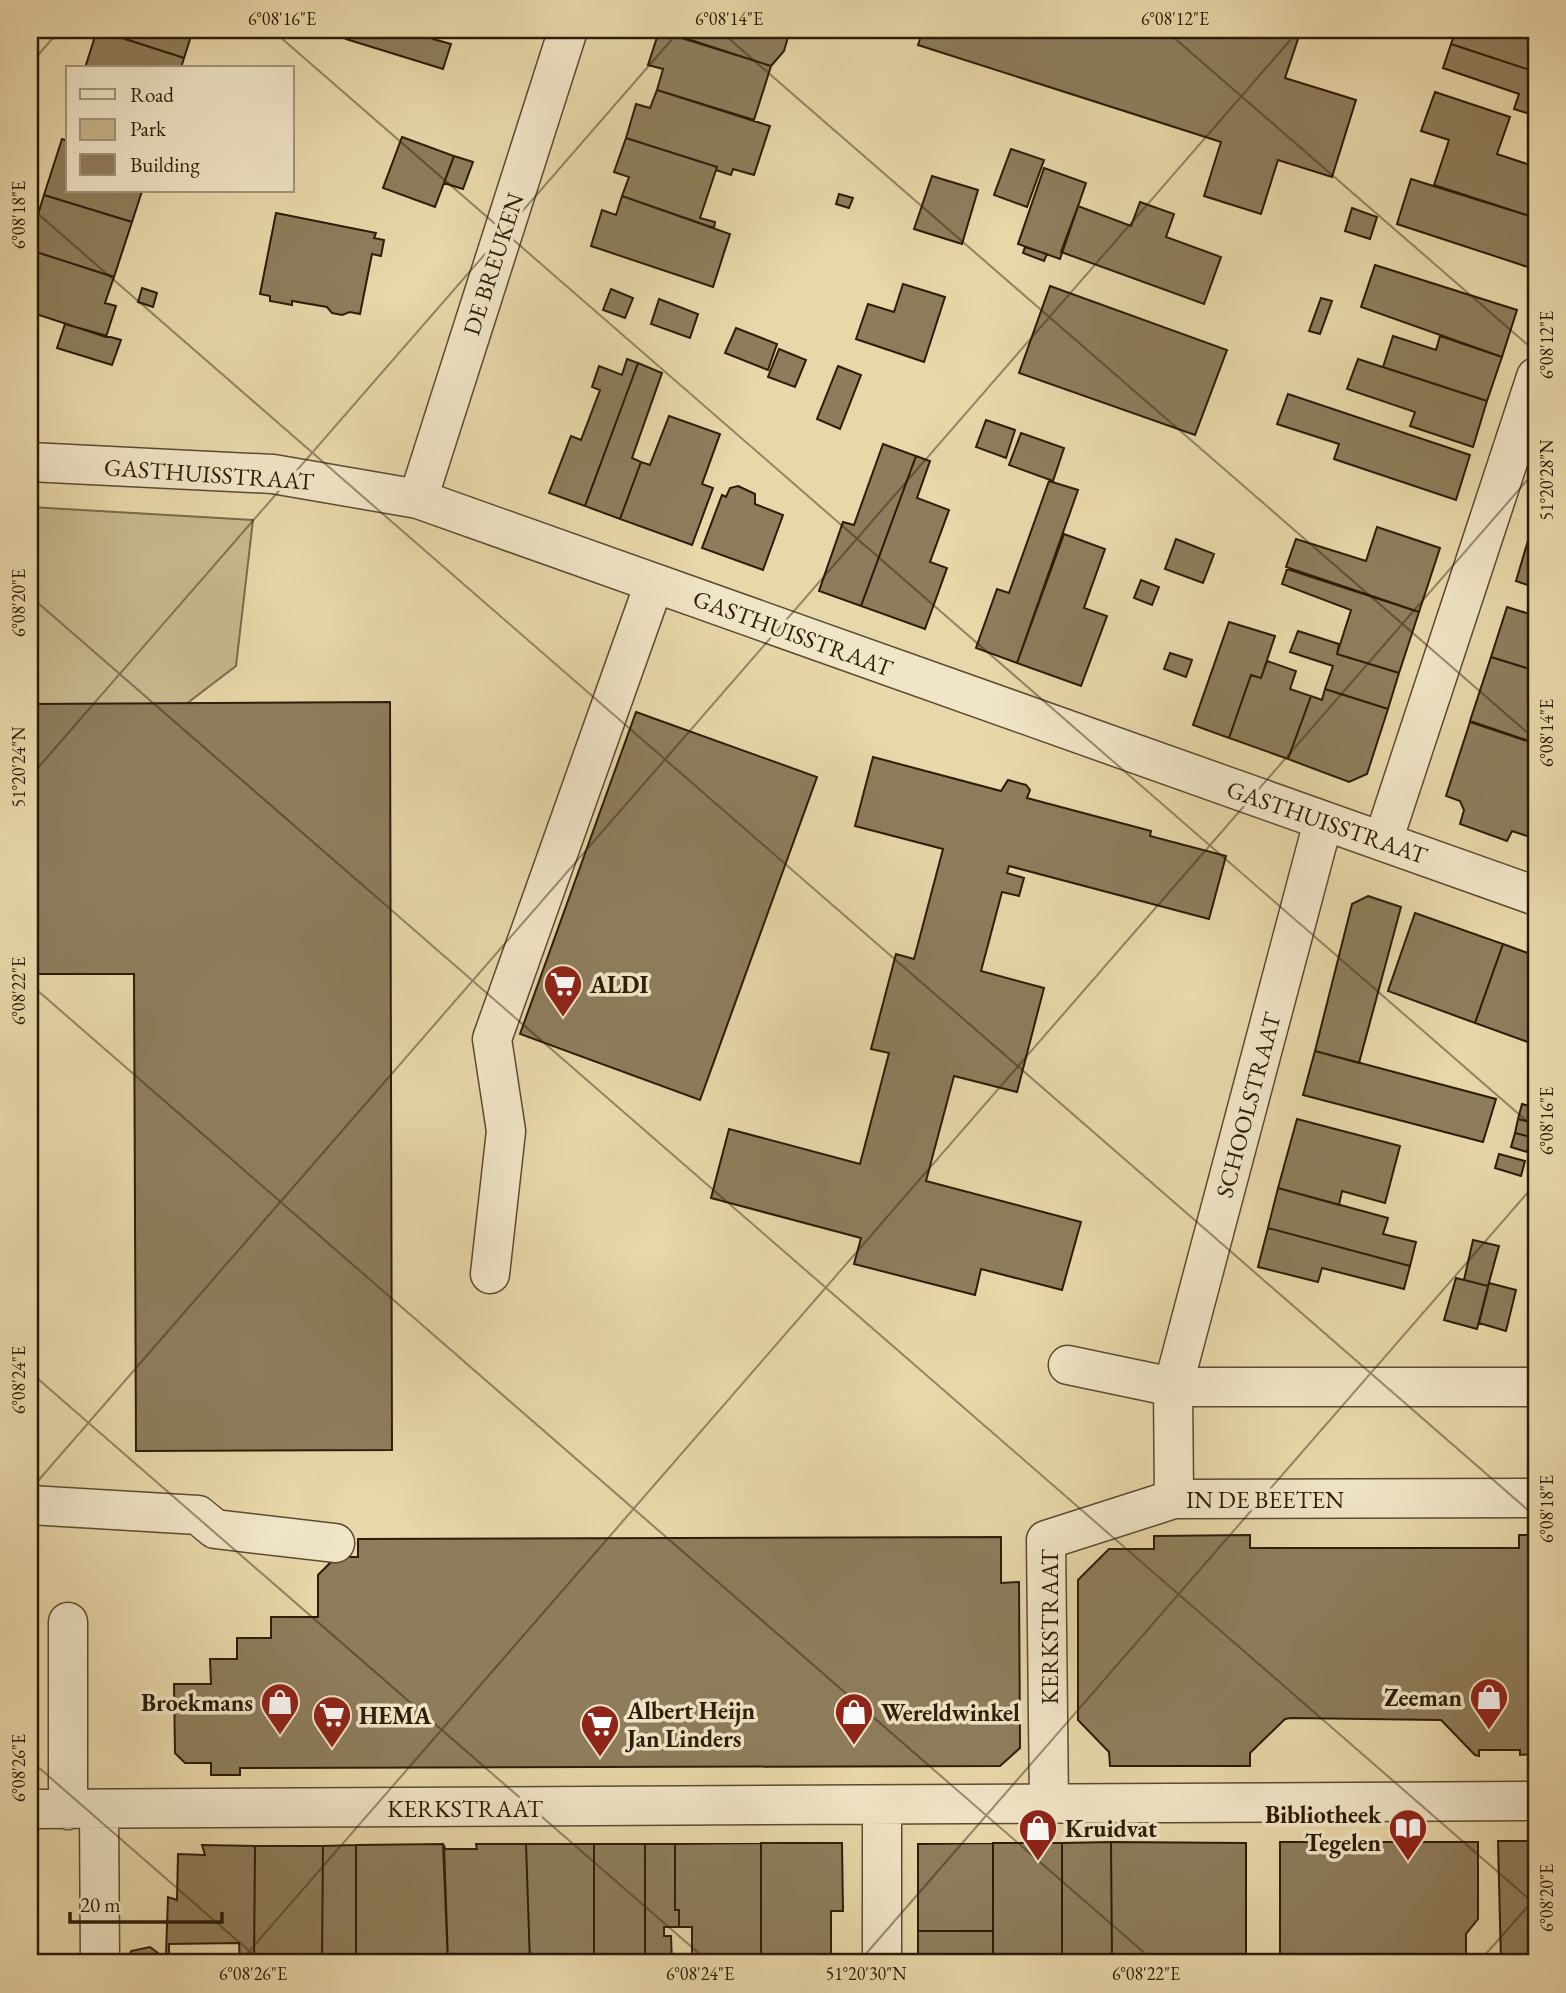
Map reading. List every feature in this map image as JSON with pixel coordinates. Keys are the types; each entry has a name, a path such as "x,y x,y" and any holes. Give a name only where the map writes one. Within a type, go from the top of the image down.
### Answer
{"street":[{"name":"DE BREUKEN","path":"418,499 568,30"},
{"path":"1383,841 1536,377"},
{"name":"GASTHUISSTRAAT","path":"30,462 273,474 418,499 1536,896"},
{"path":"490,1274 506,1131 492,1039 654,584"},
{"name":"SCHOOLSTRAAT","path":"1173,1387 1323,822"},
{"path":"1069,1365 1173,1387 1536,1387"},
{"name":"IN DE BEETEN","path":"1173,1387 1174,1499 1536,1498"},
{"name":"KERKSTRAAT","path":"1049,1804 1046,1539 1174,1499"},
{"path":"30,1505 198,1515 215,1529 335,1543"},
{"path":"68,1622 100,1963"},
{"name":"KERKSTRAAT","path":"30,1809 1536,1801"},
{"path":"882,1805 882,1963"}],"green space":[{"path":"30,507 253,520 236,666 30,823"}],"building":[{"path":"97,30 184,58 182,66 86,66"},
{"path":"98,30 193,30 184,58"},
{"path":"349,30 436,30 433,39 451,44 443,69 346,39"},
{"path":"660,30 790,30 784,51 771,66"},
{"path":"923,30 1133,30 1159,38 1161,30 1301,30 1285,78 1356,100 1332,177 1278,160 1261,214 1204,196 1221,142 918,45"},
{"path":"1456,30 1536,30 1536,72 1451,44"},
{"path":"659,31 771,66 754,120 657,90 663,69 648,65"},
{"path":"1451,44 1536,72 1536,116 1514,109 1519,94 1443,68"},
{"path":"657,90 770,126 754,175 733,169 731,175 716,170 717,167 626,138 636,104 650,108"},
{"path":"1435,92 1510,117 1497,154 1536,167 1536,218 1434,185 1449,140 1421,131"},
{"path":"402,137 454,156 435,207 383,188"},
{"path":"626,138 717,167 700,218 715,222 714,228 622,196 629,177 614,172"},
{"path":"62,139 66,140 66,192 142,192 132,222 44,195"},
{"path":"1011,149 1044,160 1027,207 994,195"},
{"path":"454,156 473,162 463,189 444,183"},
{"path":"1044,168 1086,183 1060,259 1018,244"},
{"path":"932,176 978,190 962,244 914,229"},
{"path":"1411,179 1536,218 1536,253 1531,268 1397,224"},
{"path":"839,194 853,198 849,208 836,204"},
{"path":"44,195 132,222 114,277 30,250 30,240"},
{"path":"622,196 730,234 713,287 591,246 602,210 616,215"},
{"path":"1140,202 1174,214 1166,237 1221,257 1204,304 1061,252 1078,206 1131,226"},
{"path":"1352,208 1377,217 1370,239 1345,231"},
{"path":"276,213 376,233 374,238 384,240 381,256 372,254 360,314 350,312 342,315 332,313 327,307 292,301 292,305 270,301 270,296 260,294"},
{"path":"1025,247 1047,254 1044,261 1023,253"},
{"path":"30,250 114,277 105,303 116,306 106,337 30,312"},
{"path":"1375,265 1517,310 1502,357 1361,307"},
{"path":"903,284 945,297 924,362 856,339 868,304 894,312"},
{"path":"1050,286 1227,350 1195,435 1019,373"},
{"path":"142,288 157,293 153,307 138,302"},
{"path":"611,289 633,298 625,318 603,310"},
{"path":"1321,298 1332,301 1320,334 1309,331"},
{"path":"659,299 698,314 690,338 651,324"},
{"path":"65,324 121,340 112,365 57,348"},
{"path":"736,328 777,344 768,370 725,353"},
{"path":"1393,336 1436,350 1440,336 1502,357 1487,401 1383,367"},
{"path":"779,349 806,360 795,387 768,377"},
{"path":"627,359 638,363 585,506 549,493 571,436 581,440 600,390 592,387 599,366 622,375"},
{"path":"1358,359 1487,401 1473,447 1410,426 1415,412 1347,389"},
{"path":"638,363 662,373 632,458 641,462 620,519 585,506"},
{"path":"838,366 861,375 840,429 817,419"},
{"path":"1288,394 1470,455 1456,500 1334,459 1339,444 1277,424"},
{"path":"669,416 720,434 702,484 713,488 692,545 620,519 641,462 650,465"},
{"path":"986,420 1015,430 1006,458 976,447"},
{"path":"1021,433 1064,448 1053,481 1009,465"},
{"path":"883,444 916,456 861,606 819,591 843,522 854,525"},
{"path":"916,456 930,461 917,498 949,510 930,562 947,568 925,629 861,606"},
{"path":"1049,481 1078,490 1017,663 976,648 997,589 1009,593"},
{"path":"738,486 755,494 755,504 783,515 763,570 702,548 722,495 726,497 730,488"},
{"path":"1536,516 1536,547 1527,544"},
{"path":"1377,527 1440,548 1419,612 1286,567 1296,539 1366,561"},
{"path":"1064,534 1105,549 1084,608 1107,616 1081,686 1017,663"},
{"path":"1176,539 1214,554 1203,583 1165,569"},
{"path":"1527,544 1536,547 1536,588 1516,581"},
{"path":"1287,569 1419,612 1399,673 1337,654 1351,610 1282,584"},
{"path":"1141,580 1159,587 1152,605 1134,598"},
{"path":"1507,607 1536,616 1536,671 1491,657"},
{"path":"1229,622 1275,636 1261,678 1251,675 1229,738 1193,725"},
{"path":"1298,631 1339,644 1337,654 1399,673 1388,709 1325,689 1333,666 1290,652"},
{"path":"1170,653 1192,660 1186,677 1164,669"},
{"path":"1491,657 1536,671 1536,730 1532,742 1470,721"},
{"path":"1267,661 1296,671 1290,689 1311,696 1288,759 1229,738 1251,675 1261,678"},
{"path":"1325,689 1388,709 1367,774 1349,782 1288,759 1311,696 1322,700"},
{"path":"390,702 392,1450 136,1451 134,974 30,974 30,704"},
{"path":"636,712 817,777 700,1100 520,1034"},
{"path":"1470,722 1536,744 1536,851 1529,848 1533,838 1512,831 1507,841 1460,824 1464,810 1460,801 1446,796"},
{"path":"873,757 1001,791 1008,780 1026,785 1030,790 1027,798 1151,831 1150,836 1226,856 1209,919 1009,866 1007,873 1024,878 1019,896 1002,892 981,971 1044,988 1017,1092 954,1076 926,1181 1081,1222 1062,1290 981,1269 975,1295 854,1264 861,1238 711,1198 729,1129 860,1164 889,1053 871,1049 896,954 914,959 943,849 855,826"},
{"path":"1368,896 1401,907 1359,1063 1315,1051 1352,904"},
{"path":"1415,913 1503,944 1475,1023 1388,991"},
{"path":"1503,944 1536,956 1536,1045 1475,1023"},
{"path":"1315,1051 1496,1099 1483,1142 1303,1095"},
{"path":"1522,1104 1536,1108 1534,1123 1518,1119"},
{"path":"1297,1119 1400,1146 1385,1203 1342,1191 1339,1205 1278,1188"},
{"path":"1518,1119 1534,1123 1531,1137 1515,1133"},
{"path":"1515,1133 1531,1137 1527,1152 1511,1147"},
{"path":"1499,1154 1525,1161 1521,1176 1495,1168"},
{"path":"1278,1188 1388,1218 1383,1234 1416,1242 1410,1266 1268,1228"},
{"path":"1268,1228 1410,1266 1404,1289 1322,1268 1318,1282 1258,1267"},
{"path":"1473,1240 1499,1246 1488,1286 1464,1280"},
{"path":"1456,1278 1488,1286 1477,1329 1444,1320"},
{"path":"1489,1283 1516,1290 1506,1331 1479,1323"},
{"path":"1250,1535 1250,1548 1519,1548 1519,1535 1536,1535 1536,1759 1532,1754 1520,1755 1520,1750 1479,1750 1479,1756 1475,1755 1441,1720 1291,1718 1285,1719 1250,1753 1250,1766 1110,1766 1109,1752 1078,1720 1078,1580 1109,1549 1154,1549 1154,1536"},
{"path":"1001,1537 1001,1583 1019,1582 1020,1748 1000,1766 240,1768 240,1775 211,1775 211,1763 185,1763 175,1753 174,1684 211,1684 210,1659 237,1659 237,1638 271,1638 271,1617 318,1617 318,1575 336,1557 358,1557 358,1539"},
{"path":"1498,1841 1536,1841 1536,1961 1501,1962"},
{"path":"1111,1842 1246,1843 1246,1963 1112,1963"},
{"path":"1111,1842 1112,1963 1062,1963 1062,1843"},
{"path":"1280,1842 1478,1842 1478,1919 1466,1934 1466,1963 1280,1963"},
{"path":"761,1843 761,1963 692,1963 692,1927 679,1927 679,1910 675,1910 675,1844"},
{"path":"761,1843 842,1843 843,1911 831,1911 831,1963 761,1963"},
{"path":"993,1843 993,1931 918,1931 918,1844"},
{"path":"993,1843 1062,1843 1062,1963 993,1963"},
{"path":"443,1844 448,1963 356,1963 356,1845"},
{"path":"476,1844 526,1844 530,1963 448,1963 444,1845 445,1849 477,1849"},
{"path":"526,1844 594,1844 594,1963 530,1963"},
{"path":"594,1844 645,1844 645,1963 594,1963"},
{"path":"645,1844 675,1844 675,1910 679,1910 679,1927 664,1927 664,1936 671,1936 672,1963 645,1963"},
{"path":"202,1845 255,1846 254,1963 240,1963 239,1943 169,1944 169,1955 166,1954 168,1897 177,1900 178,1854 205,1855"},
{"path":"356,1845 356,1963 322,1963 323,1846"},
{"path":"255,1846 323,1846 322,1963 254,1963"},
{"path":"918,1931 993,1931 993,1963 918,1963"},
{"path":"150,1947 158,1953 159,1963 128,1963 131,1951"}],"place":[{"name":"ALDI","path":"563,1018"},
{"name":"Zeeman","path":"1489,1731"},
{"name":"Broekmans","path":"280,1736"},
{"name":"Wereldwinkel","path":"854,1746"},
{"name":"HEMA","path":"332,1749"},
{"name":"Albert Heijn Jan Linders","path":"600,1758"},
{"name":"Kruidvat","path":"1038,1862"},
{"name":"Bibliotheek Tegelen","path":"1408,1862"}]}
